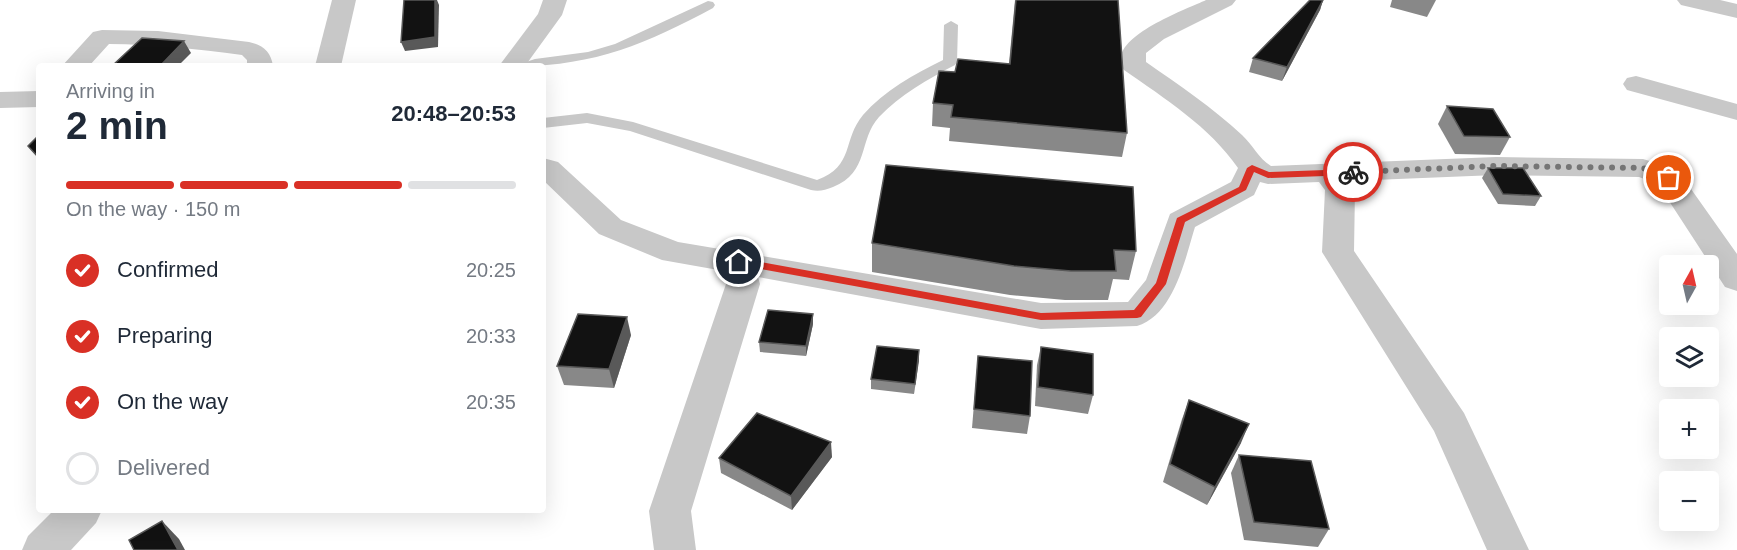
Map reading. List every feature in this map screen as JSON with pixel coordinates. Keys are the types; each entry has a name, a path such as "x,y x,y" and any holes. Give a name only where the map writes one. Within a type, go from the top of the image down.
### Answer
{"street":[{"path":"329,63 344,0"},
{"path":"514,63 550,15 555,0"},
{"path":"1224,0 1155,34 1133,51 1133,65 1156,80 1235,143 1256,170 1268,175 1496,166 1655,170 1669,178 1737,279"},
{"path":"1689,0 1737,11"},
{"path":"78,63 102,38 130,36 167,37 249,49 259,57 260,63"},
{"path":"1636,84 1737,112"},
{"path":"0,100 36,99"},
{"path":"546,168 609,227 673,252 1041,316 1137,314 1161,284 1181,220 1243,188 1256,170"},
{"path":"1328,173 1340,190 1338,252 1450,424 1508,550"},
{"path":"675,550 670,511 743,284 739,262"},
{"path":"42,550 78,513"}],"lane":[{"path":"537,63 588,56 639,41 708,5"},
{"path":"546,123 587,118 633,127 817,186 838,179 855,158 865,124 873,115 929,73 950,62 951,25"}],"building":[{"path":"404,0 435,0 435,37 401,42"},
{"path":"1016,0 1118,0 1127,133 951,117 953,105 933,103 939,71 955,72 958,59 1010,64"},
{"path":"1310,0 1323,0 1287,67 1253,58"},
{"path":"142,38 184,41 163,63 115,63"},
{"path":"1447,106 1493,109 1510,137 1464,136"},
{"path":"36,138 36,155 28,146"},
{"path":"886,165 1133,187 1136,251 1114,250 1116,271 1071,271 1014,266 872,243"},
{"path":"1488,168 1523,168 1541,196 1503,194"},
{"path":"768,310 813,314 806,346 759,342"},
{"path":"578,314 627,317 609,369 557,366"},
{"path":"877,346 919,350 915,384 871,379"},
{"path":"1041,347 1093,354 1093,395 1038,387"},
{"path":"978,356 1032,361 1030,416 974,409"},
{"path":"1189,400 1249,424 1215,487 1170,464"},
{"path":"757,413 831,442 791,496 719,458"},
{"path":"1239,455 1311,461 1329,529 1254,522"},
{"path":"162,521 178,550 134,550 129,540"}],"way so far":[{"path":"1353,172 1496,166 1643,168 1655,170 1669,178"}],"route":[{"path":"739,262 1041,316 1137,314 1161,284 1181,220 1243,188 1252,168 1268,175 1353,172"}]}
